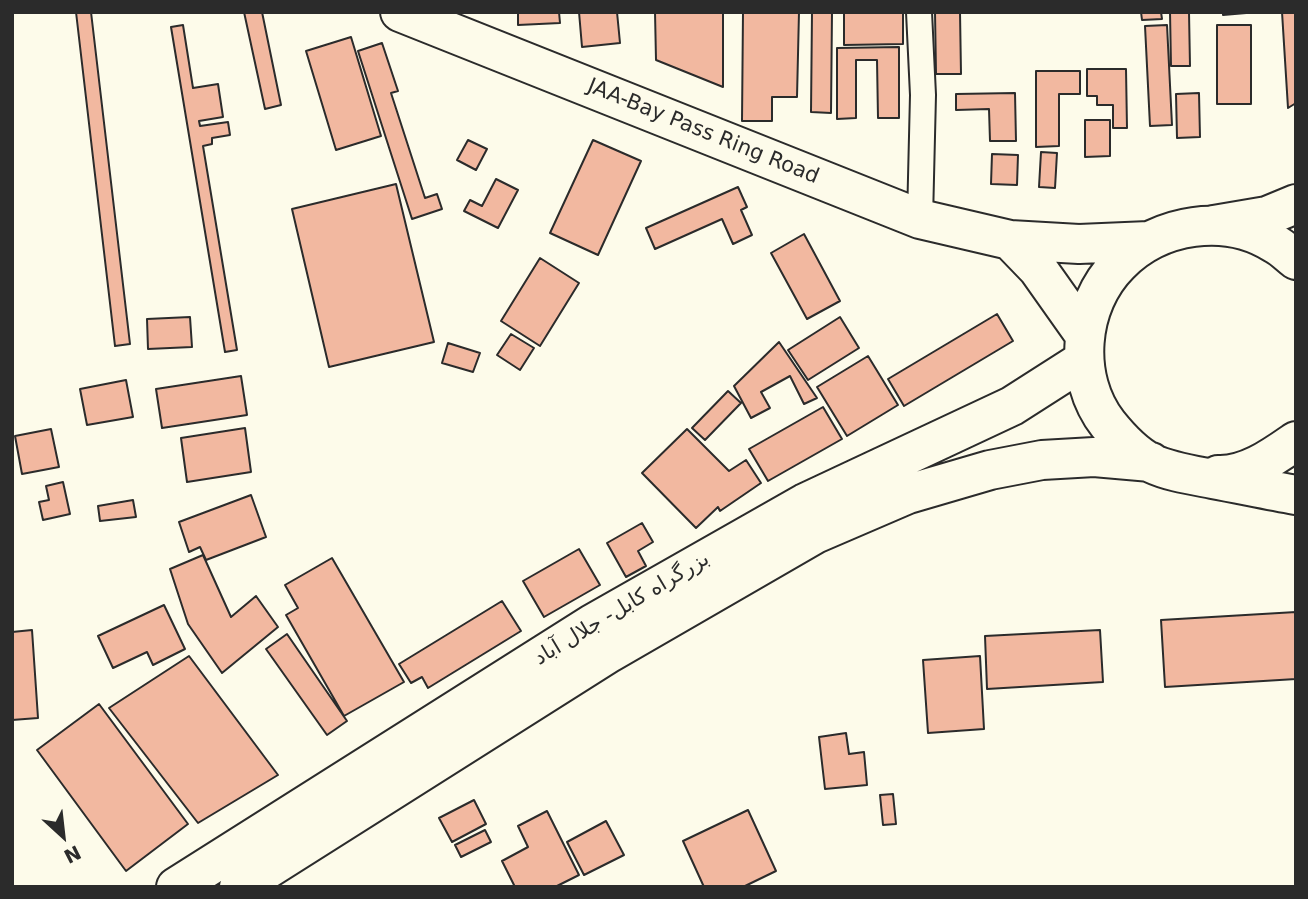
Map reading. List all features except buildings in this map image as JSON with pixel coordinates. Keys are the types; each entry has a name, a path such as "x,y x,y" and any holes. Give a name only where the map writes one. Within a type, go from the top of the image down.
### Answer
{"main road":[{"name":"JAA-Bay Pass Ring Road","path":"400,12 920,219 1010,240 1080,244 1149,241"},
{"path":"1084,347 1097,296 1118,264 1149,241 1180,229 1267,216 1296,204"},
{"path":"1211,225 1244,230 1275,243 1296,260"},
{"path":"1010,240 1038,270 1084,347"},
{"name":"بزرگراه کابل- جلال آباد","path":"1084,347 1088,384 1100,414 1120,439 1167,468 1296,495"},
{"name":"بزرگراه کابل- جلال آباد","path":"239,887 804,503 1012,406 1084,347"},
{"name":"بزرگراه کابل- جلال آباد","path":"176,887 601,639 815,534 908,494 990,470 1042,460 1094,457 1226,475 1266,462 1296,440"}],"street":[{"path":"919,12 923,95 920,219"}]}
